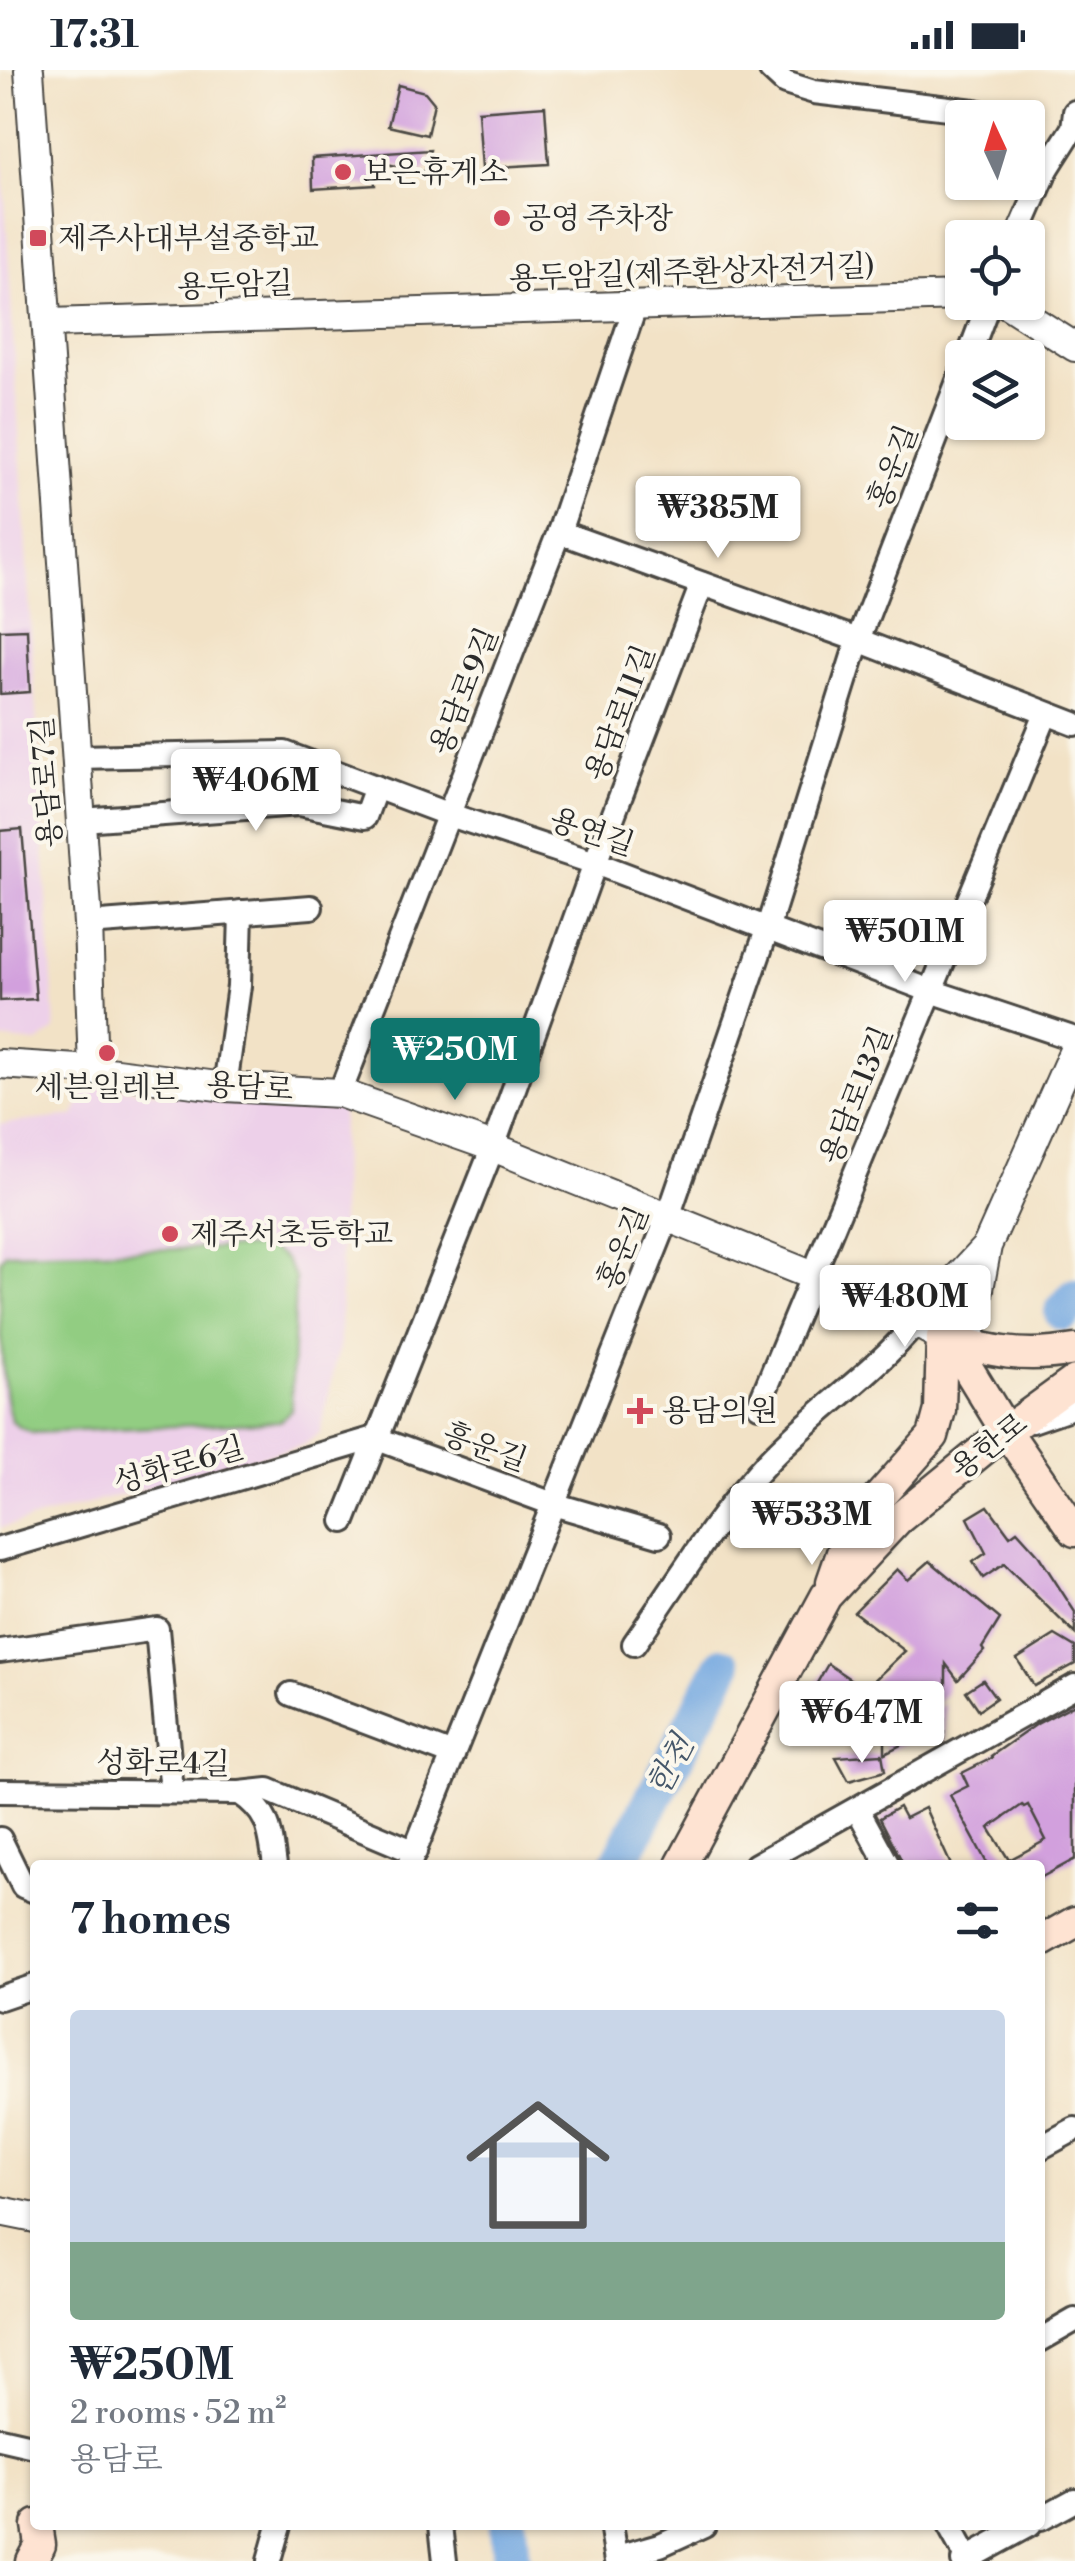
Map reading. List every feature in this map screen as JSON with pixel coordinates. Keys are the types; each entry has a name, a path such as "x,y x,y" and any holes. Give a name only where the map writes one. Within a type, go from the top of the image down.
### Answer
{"main road":[{"path":"828,1595 850,1530 933,1436 948,1342 1000,1354 1075,1350"},
{"name":"용담로","path":"948,1342 1075,1532"},
{"name":"용한로","path":"684,1860 828,1595 897,1520 1006,1430 1075,1381"},
{"path":"1045,1939 1075,1922"}],"street":[{"name":"용담로7길","path":"29,70 82,820 93,1070"},
{"path":"771,70 785,83 809,81 945,106"},
{"path":"1025,220 1046,169 1073,128 1075,112"},
{"name":"용두암길(제주환상자전거길)","path":"424,313 945,297"},
{"name":"용담로9길","path":"340,1093 560,532 634,307"},
{"name":"용두암길","path":"49,323 424,313"},
{"path":"1032,320 1075,347"},
{"name":"홍운길","path":"412,1858 668,1217 767,930 858,640 945,415"},
{"path":"560,532 1075,724"},
{"name":"용담로11길","path":"492,1147 702,584"},
{"name":"용담로13길","path":"814,1277 1046,714"},
{"name":"용연길","path":"76,757 285,753 447,814 595,863 931,991 1075,1039"},
{"path":"82,820 299,804 365,817 376,787"},
{"path":"88,924 311,907"},
{"path":"225,1087 239,986 241,912"},
{"path":"948,1342 1075,1048"},
{"name":"용담로","path":"0,1064 93,1070 225,1087 340,1093 492,1147 872,1300 948,1342"},
{"path":"344,1522 492,1147"},
{"path":"948,1342 987,1246"},
{"path":"759,1405 814,1277"},
{"path":"634,1644 733,1499 775,1454 894,1349 948,1342"},
{"path":"1006,1430 1075,1406"},
{"name":"흥운길","path":"375,1438 553,1504 659,1535"},
{"name":"성화로6길","path":"0,1549 375,1438"},
{"path":"0,1651 157,1629 172,1792"},
{"path":"765,1860 1075,1686"},
{"path":"292,1694 453,1755"},
{"name":"성화로4길","path":"0,1790 240,1793 260,1806 270,1830 274,1860"},
{"path":"240,1793 268,1790 412,1858"},
{"path":"858,1810 885,1860"},
{"path":"0,1839 23,1886 30,1890"},
{"path":"0,1998 30,1988"},
{"path":"1045,2145 1075,2129"},
{"path":"0,2211 30,2217"},
{"path":"1045,2337 1075,2320"},
{"path":"0,2439 30,2446"},
{"path":"1045,2516 1075,2500"},
{"path":"269,2561 278,2530"},
{"path":"441,2530 444,2561"},
{"path":"612,2530 617,2559 693,2530"},
{"path":"951,2530 966,2560 1020,2530"}],"shaded area":[{"path":"0,119 55,1030 38,1043 0,1039"},
{"name":"제주서초등학교","path":"87,1086 342,1107 340,1343 320,1433 304,1445 0,1528 0,1124 74,1116"}],"green space":[{"path":"268,1247 284,1258 295,1278 291,1410 280,1421 32,1433 12,1421 2,1344 0,1260 6,1253"}],"building":[{"path":"398,85 425,92 434,103 427,135 388,126"},
{"path":"545,106 549,164 482,168 478,111"},
{"name":"보은휴게소","path":"430,150 425,172 373,161 375,185 313,189 312,158"},
{"path":"27,629 30,692 0,694 0,630"},
{"path":"22,829 36,999 0,1001 0,831"},
{"path":"988,1506 1010,1536 1017,1531 1037,1553 1075,1612 1075,1634 1004,1564 983,1578 973,1562 986,1553 968,1518"},
{"path":"930,1561 1000,1619 982,1648 984,1651 958,1680 946,1664 946,1693 928,1712 945,1704 944,1741 922,1742 919,1736 885,1753 885,1707 867,1687 905,1651 854,1612 897,1569 908,1580"},
{"path":"1055,1635 1075,1647 1075,1664 1034,1686 1017,1659"},
{"path":"828,1664 850,1679 833,1706 824,1740 805,1736 819,1693 813,1690"},
{"path":"983,1680 996,1698 979,1710 966,1691"},
{"path":"1075,1704 1075,1859 1045,1875 1045,1860 1009,1860 985,1860 950,1795 968,1786 962,1773","holes":["1022,1805 1028,1805 1046,1840 1009,1860 989,1828"]},
{"path":"882,1754 885,1771 849,1781 836,1757"},
{"path":"899,1807 905,1818 925,1808 949,1860 901,1860 880,1818"}],"waterway":[{"name":"한천","path":"1063,1312 1075,1298"},
{"name":"한천","path":"621,1860 723,1666"},
{"name":"한천","path":"508,2530 511,2561"}],"place":[{"name":"보은휴게소","path":"343,172"},
{"name":"공영 주차장","path":"502,218"},
{"name":"제주사대부설중학교","path":"38,238"},
{"name":"세븐일레븐","path":"107,1053"},
{"name":"제주서초등학교","path":"170,1234"},
{"name":"용담의원","path":"640,1411"}]}
